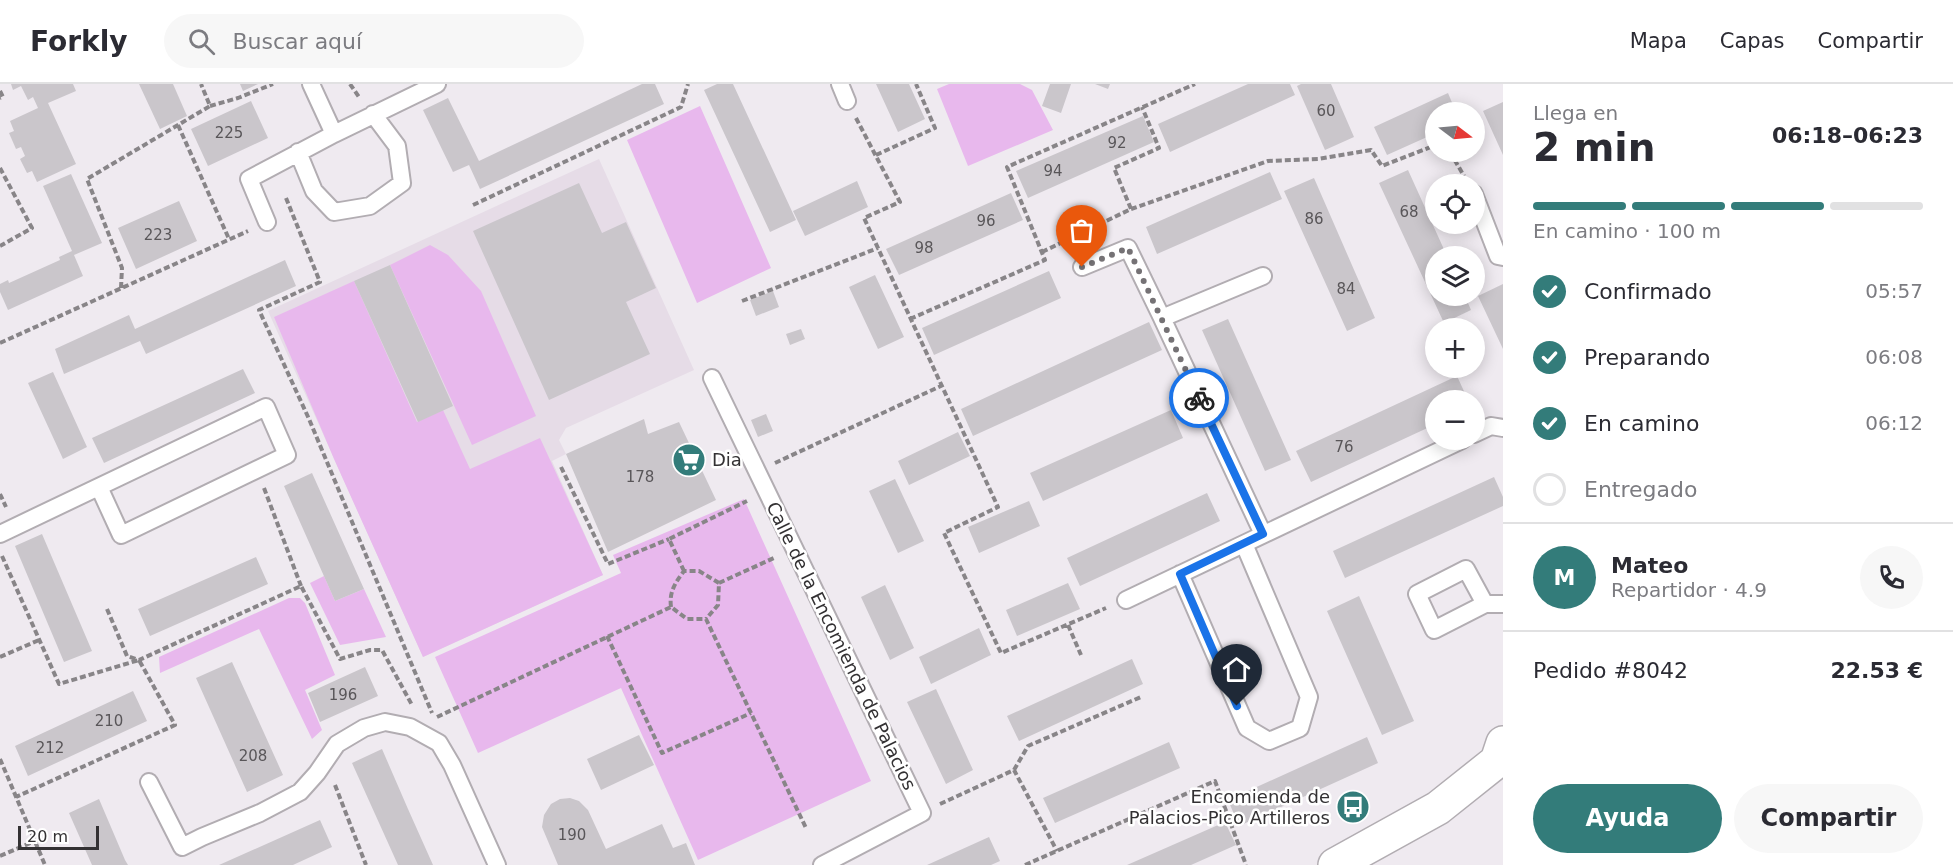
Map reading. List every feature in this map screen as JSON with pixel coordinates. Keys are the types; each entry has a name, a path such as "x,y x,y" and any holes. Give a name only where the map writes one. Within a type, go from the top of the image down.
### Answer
{"street":[{"path":"1335,865 1438,808 1497,761 1503,743"}],"lane":[{"path":"311,84 334,134"},
{"path":"267,222 249,179 373,114 437,84"},
{"path":"840,84 847,101"},
{"path":"298,152 314,191 334,212 369,206 402,183 397,146 373,114"},
{"path":"1485,222 1498,256 1503,257"},
{"path":"1082,267 1128,248 1263,534"},
{"path":"1162,318 1263,276"},
{"name":"Calle de la Encomienda de Palacios","path":"712,378 922,813 822,865"},
{"path":"0,534 266,407 287,455 121,535 99,487"},
{"path":"1485,429 1491,426 1503,428"},
{"path":"1126,600 1441,450"},
{"path":"1180,574 1247,728 1269,741 1300,728 1309,697 1244,544"},
{"path":"1485,604 1503,604"},
{"path":"149,782 182,847 260,813 300,792 338,744 364,728 385,722 410,727 439,743 453,765 497,865"}],"path":[{"path":"201,84 210,106"},
{"path":"121,288 122,268 87,179 210,106 273,84"},
{"path":"473,205 681,107 688,84"},
{"path":"875,155 935,128 916,84"},
{"path":"910,319 1046,260 1007,167 1196,84"},
{"path":"0,92 3,97 0,98"},
{"path":"847,101 900,202 864,218 998,507 945,533 1001,653 1126,600"},
{"path":"1131,209 1114,168 1159,148 1142,108"},
{"path":"178,125 229,239"},
{"path":"1042,252 1131,209 1268,160 1318,159 1371,150 1382,166 1425,149"},
{"path":"0,168 32,228 0,246"},
{"path":"286,198 320,282 260,310 309,419 434,718 439,743"},
{"path":"0,343 267,222"},
{"path":"742,301 878,248"},
{"path":"757,471 943,385"},
{"path":"561,467 608,564 669,539 767,491"},
{"path":"262,484 301,586 339,659 370,650 382,650 409,703 416,708"},
{"path":"669,539 684,571"},
{"path":"719,583 794,549"},
{"path":"0,552 59,684 139,660 301,586"},
{"path":"684,571 699,571 719,583"},
{"path":"684,571 673,585 670,598 671,607 687,619 706,619 718,605 719,583"},
{"path":"434,718 671,607"},
{"path":"16,797 175,725 139,660 127,656 107,609"},
{"path":"706,619 806,828"},
{"path":"1068,625 1081,655"},
{"path":"607,636 662,753 751,712"},
{"path":"0,657 39,640"},
{"path":"922,813 1014,770 1028,746 1140,697"},
{"path":"428,715 434,718"},
{"path":"0,759 45,865"},
{"path":"326,761 366,865"},
{"path":"1014,770 1057,851"},
{"path":"1025,865 1215,780 1246,865"},
{"path":"0,856 35,841"}],"shaded area":[{"path":"949,84 1020,84 1032,90 1053,130 968,166 937,89"},
{"path":"700,106 771,268 697,303 627,140"},
{"path":"599,159 694,370 566,428 559,440 566,454 552,461 603,575 423,657 268,311"},
{"path":"430,245 448,255 481,291 536,416 472,445 390,265"},
{"path":"354,281 417,422 443,410 470,469 540,438 603,575 423,657 334,459 274,317"},
{"path":"744,499 871,781 698,860 621,688 478,753 435,657 621,573 613,555"},
{"path":"324,576 335,601 364,589 386,637 340,645 310,583"},
{"path":"289,598 300,598 305,603 335,675 305,690 322,730 312,739 259,629 160,673 159,657"}],"building":[{"path":"11,84 73,84 76,91 48,103 76,164 37,182 32,171 27,173 20,159 25,156 21,147 16,149 9,133 14,131 10,121 38,108 33,97 28,100 21,86 13,90"},
{"path":"139,84 173,84 187,116 160,129"},
{"path":"240,84 258,84 243,91"},
{"path":"642,84 655,84 664,104 480,189 469,165 453,172 423,110 448,98 479,161"},
{"path":"717,84 733,84 796,220 770,232 704,90"},
{"path":"876,84 909,84 925,119 898,132"},
{"path":"1050,84 1071,84 1061,113 1042,106"},
{"path":"1095,84 1110,84 1108,89"},
{"path":"1248,84 1290,84 1295,95 1170,152 1158,124"},
{"path":"1331,84 1354,137 1325,150 1297,86"},
{"path":"1448,93 1452,102 1428,102"},
{"path":"251,101 268,138 208,166 191,129"},
{"path":"1503,102 1503,155 1485,115 1485,110"},
{"path":"1425,104 1425,138 1387,155 1374,127"},
{"path":"1143,116 1154,142 1028,198 1016,171"},
{"path":"1408,170 1425,207 1425,234 1437,234 1442,246 1425,246 1425,282 1379,183"},
{"path":"1270,172 1282,199 1157,254 1146,227"},
{"path":"71,174 102,243 74,255 83,276 8,310 0,292 0,284 8,280 9,283 60,260 59,257 72,251 43,186"},
{"path":"1314,178 1375,318 1347,331 1284,191"},
{"path":"857,181 868,207 805,236 793,211"},
{"path":"579,183 602,233 626,222 656,288 626,302 650,354 549,400 473,231"},
{"path":"1011,193 1023,220 899,275 886,249"},
{"path":"179,201 197,241 136,269 118,228"},
{"path":"285,260 296,286 146,354 140,341 64,374 55,349 129,315 135,329"},
{"path":"390,265 453,406 418,422 354,281"},
{"path":"1049,271 1061,298 934,355 922,328"},
{"path":"875,275 904,337 878,349 849,287"},
{"path":"1503,284 1503,349 1483,306 1485,306 1485,293"},
{"path":"773,291 779,307 756,316 750,300"},
{"path":"1436,306 1469,306 1471,310 1454,318 1442,318"},
{"path":"1228,319 1291,460 1265,471 1202,330"},
{"path":"1149,322 1162,350 973,436 961,409"},
{"path":"801,329 805,339 790,345 786,334"},
{"path":"243,369 255,393 104,463 92,438"},
{"path":"53,372 87,447 63,459 28,383"},
{"path":"1453,378 1458,378 1463,390 1427,390"},
{"path":"1425,391 1425,429 1311,482 1296,451"},
{"path":"1171,410 1183,438 1043,501 1030,473"},
{"path":"766,414 773,431 758,437 751,420"},
{"path":"644,419 648,434 679,422 716,500 608,552 566,454"},
{"path":"958,432 970,456 909,485 898,461"},
{"path":"312,473 364,589 335,601 284,486"},
{"path":"1494,477 1503,497 1503,506 1345,578 1333,551"},
{"path":"895,479 924,541 898,553 869,491"},
{"path":"1207,493 1220,521 1080,586 1067,558"},
{"path":"1029,501 1040,526 979,553 968,527"},
{"path":"42,534 92,651 64,662 15,546"},
{"path":"256,557 268,584 150,636 138,609"},
{"path":"1068,583 1080,609 1017,636 1006,610"},
{"path":"885,585 914,648 890,660 861,597"},
{"path":"1359,596 1414,721 1382,735 1327,611"},
{"path":"979,628 991,655 931,684 919,657"},
{"path":"1132,659 1143,684 1019,741 1007,716"},
{"path":"232,662 283,775 247,792 196,678"},
{"path":"365,667 378,696 320,722 308,693"},
{"path":"936,689 973,770 946,784 907,702"},
{"path":"133,691 147,721 28,776 15,746"},
{"path":"639,735 654,765 601,790 587,759"},
{"path":"1367,737 1378,763 1239,826 1228,800"},
{"path":"1169,742 1180,768 1055,823 1043,798"},
{"path":"382,749 433,865 398,865 352,763"},
{"path":"570,798 579,801 588,810 606,849 662,824 673,848 686,843 695,865 558,865 542,827 544,815 551,804 560,799"},
{"path":"99,799 128,865 92,865 69,813"},
{"path":"320,820 332,847 293,865 219,865"},
{"path":"1225,822 1236,845 1191,865 1127,865"},
{"path":"989,837 1000,861 991,865 927,865"}],"way so far":[{"path":"1082,267 1128,248 1199,398"}],"place":[{"name":"Dia","path":"689,460"},
{"name":"Encomienda de Palacios-Pico Artilleros","path":"1353,807"}],"route":[{"path":"1199,398 1263,534 1180,574 1237,706"}]}
